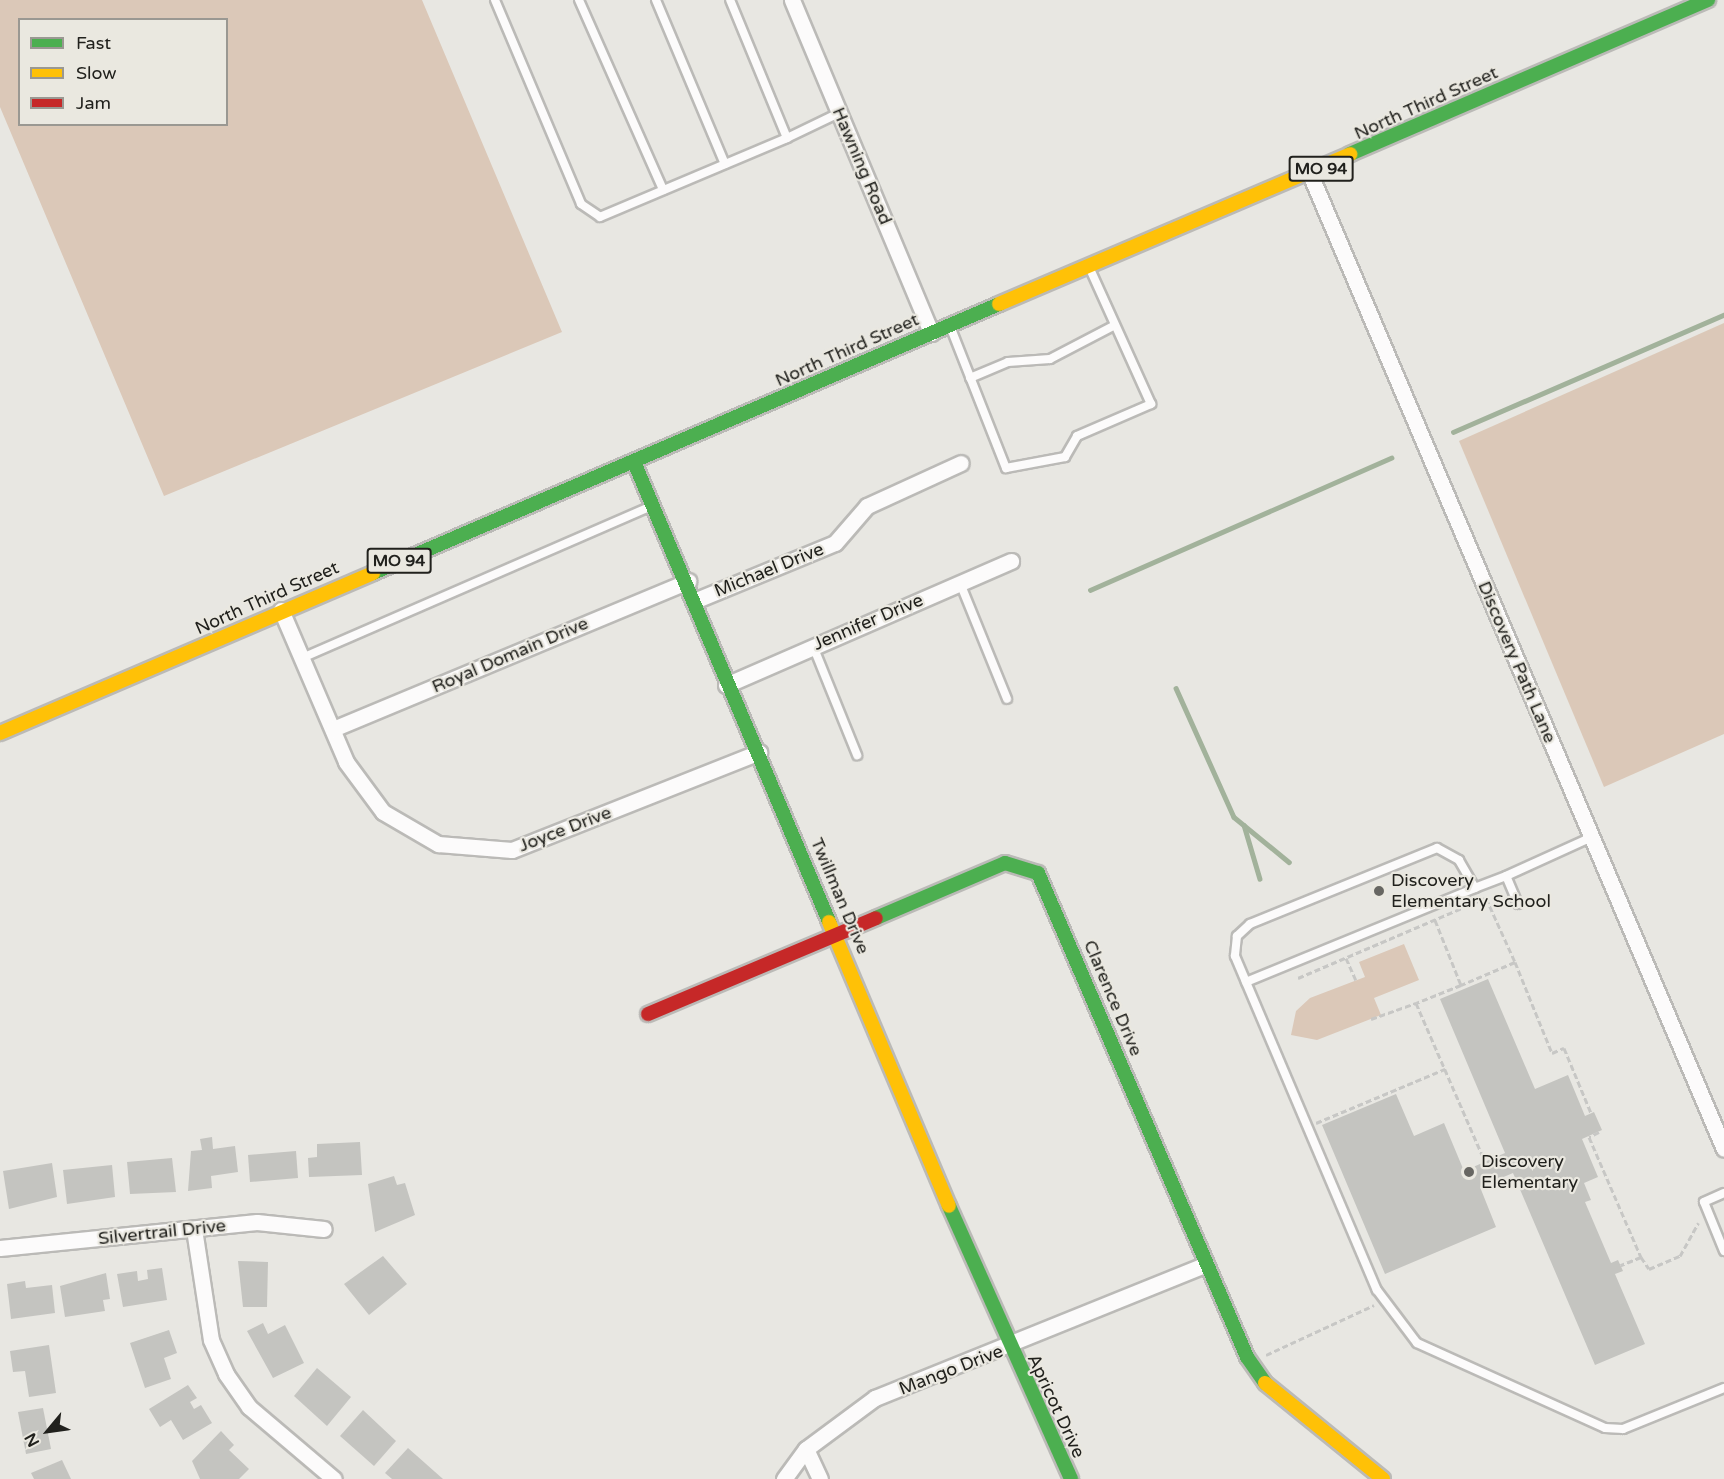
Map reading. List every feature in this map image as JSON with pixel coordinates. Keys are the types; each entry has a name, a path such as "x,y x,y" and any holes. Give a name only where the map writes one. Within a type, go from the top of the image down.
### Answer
{"street":[{"name":"Hawning Road","path":"792,0 932,333"},
{"name":"North Third Street","path":"0,733 282,610 1310,174 1708,0"},
{"name":"Discovery Path Lane","path":"1310,174 1724,1149"},
{"name":"Twillman Drive","path":"634,462 688,581 726,685 759,752 837,933 1009,1347"},
{"name":"Michael Drive","path":"694,601 835,543 867,506 961,463"},
{"name":"Jennifer Drive","path":"726,685 1011,561"},
{"name":"Royal Domain Drive","path":"333,729 688,581"},
{"name":"Joyce Drive","path":"282,610 346,762 383,812 438,844 488,851 512,850 759,752"},
{"name":"Clarence Drive","path":"648,1014 1005,863 1038,873 1206,1264 1251,1363 1266,1384 1383,1479"},
{"name":"Silvertrail Drive","path":"0,1248 257,1222 324,1229"},
{"path":"194,1229 211,1340 226,1374 249,1407 334,1479"},
{"name":"Mango Drive","path":"784,1479 806,1449 875,1398 1009,1347 1206,1264"},
{"name":"Apricot Drive","path":"1009,1347 1071,1479"},
{"path":"806,1449 820,1479"}],"lane":[{"path":"495,0 581,204 600,217 787,138 839,112"},
{"path":"579,0 663,190"},
{"path":"656,0 725,164"},
{"path":"730,0 787,138"},
{"path":"950,325 1006,468 1065,457 1077,436 1151,404 1089,267"},
{"path":"970,378 1008,362 1050,359 1115,325"},
{"path":"302,658 653,505"},
{"path":"960,583 1007,699"},
{"path":"813,646 857,755"},
{"path":"1246,982 1506,876 1592,837"},
{"path":"1475,888 1459,860 1437,848 1250,924 1237,936 1235,956 1377,1290 1417,1343 1605,1428 1623,1429 1724,1388"},
{"path":"1506,876 1518,903"},
{"path":"1724,1193 1704,1202 1724,1251"}],"path":[{"path":"1298,978 1486,898 1552,1053 1564,1048 1591,1113"},
{"path":"1435,920 1461,985"},
{"path":"1346,958 1356,980"},
{"path":"1371,1019 1515,962"},
{"path":"1416,1003 1485,1162"},
{"path":"1321,1134 1316,1124 1445,1070"},
{"path":"1599,1132 1589,1137 1641,1257 1649,1269 1680,1256 1698,1223"},
{"path":"1621,1266 1641,1257"},
{"path":"1251,1363 1375,1305"}],"shaded area":[{"path":"0,0 422,0 562,332 164,496 0,107"},
{"path":"1724,323 1724,734 1604,787 1459,441"},
{"path":"1404,944 1419,980 1374,998 1381,1015 1317,1040 1291,1035 1296,1011 1310,998 1365,977 1359,962"}],"building":[{"name":"Discovery Elementary","path":"1488,979 1535,1089 1568,1075 1585,1116 1594,1112 1602,1130 1582,1139 1598,1177 1584,1183 1591,1200 1585,1202 1611,1263 1618,1260 1623,1271 1615,1274 1645,1344 1595,1365 1513,1173 1480,1187 1496,1227 1385,1274 1322,1125 1396,1094 1414,1136 1444,1123 1464,1171 1505,1153 1440,999"},
{"path":"212,1137 213,1149 235,1146 238,1172 211,1176 212,1188 188,1191 191,1151 202,1150 200,1139"},
{"path":"360,1142 362,1175 309,1177 308,1158 317,1157 317,1144"},
{"path":"296,1151 298,1178 250,1182 248,1155"},
{"path":"172,1158 176,1192 130,1194 127,1162"},
{"path":"52,1163 57,1197 9,1209 3,1171"},
{"path":"112,1165 115,1197 67,1204 63,1170"},
{"path":"394,1176 397,1185 405,1183 415,1215 375,1232 368,1184"},
{"path":"383,1256 407,1284 369,1315 344,1284"},
{"path":"238,1261 268,1262 267,1307 243,1307"},
{"path":"162,1268 167,1300 123,1307 117,1274 137,1271 138,1281 148,1279 147,1270"},
{"path":"106,1273 110,1299 103,1300 105,1311 65,1317 60,1286"},
{"path":"25,1281 26,1288 52,1285 55,1313 11,1319 7,1284"},
{"path":"263,1323 268,1334 285,1325 304,1363 273,1378 247,1331"},
{"path":"169,1330 177,1353 164,1358 171,1379 145,1388 130,1343"},
{"path":"49,1345 56,1393 29,1397 25,1371 13,1372 10,1351"},
{"path":"317,1368 351,1397 327,1426 294,1396"},
{"path":"188,1385 197,1398 190,1402 194,1409 201,1405 212,1423 183,1440 171,1420 160,1427 149,1409"},
{"path":"43,1408 51,1449 26,1454 18,1412"},
{"path":"363,1410 396,1441 374,1466 340,1436"},
{"path":"221,1431 234,1445 229,1450 249,1469 239,1479 200,1479 192,1461"},
{"path":"408,1448 443,1479 392,1479 385,1473"},
{"path":"62,1460 71,1479 34,1479 31,1473"}],"waterway":[{"path":"1453,432 1724,315"},
{"path":"1090,590 1391,458"},
{"path":"1176,688 1234,817 1289,862"},
{"path":"1244,825 1260,879"}],"traffic: fast":[{"path":"1350,154 1708,0"},
{"path":"373,573 999,304"},
{"path":"634,462 829,922"},
{"path":"876,918 1005,863 1038,873 1247,1357 1265,1383"},
{"path":"949,1206 1071,1479"}],"traffic: slow":[{"path":"999,304 1350,154"},
{"path":"0,733 373,573"},
{"path":"829,922 949,1206"},
{"path":"1265,1383 1383,1479"}],"traffic: jam":[{"path":"648,1014 876,918"}],"place":[{"name":"Discovery Elementary School","path":"1379,891"},
{"name":"Discovery Elementary","path":"1469,1172"}]}
